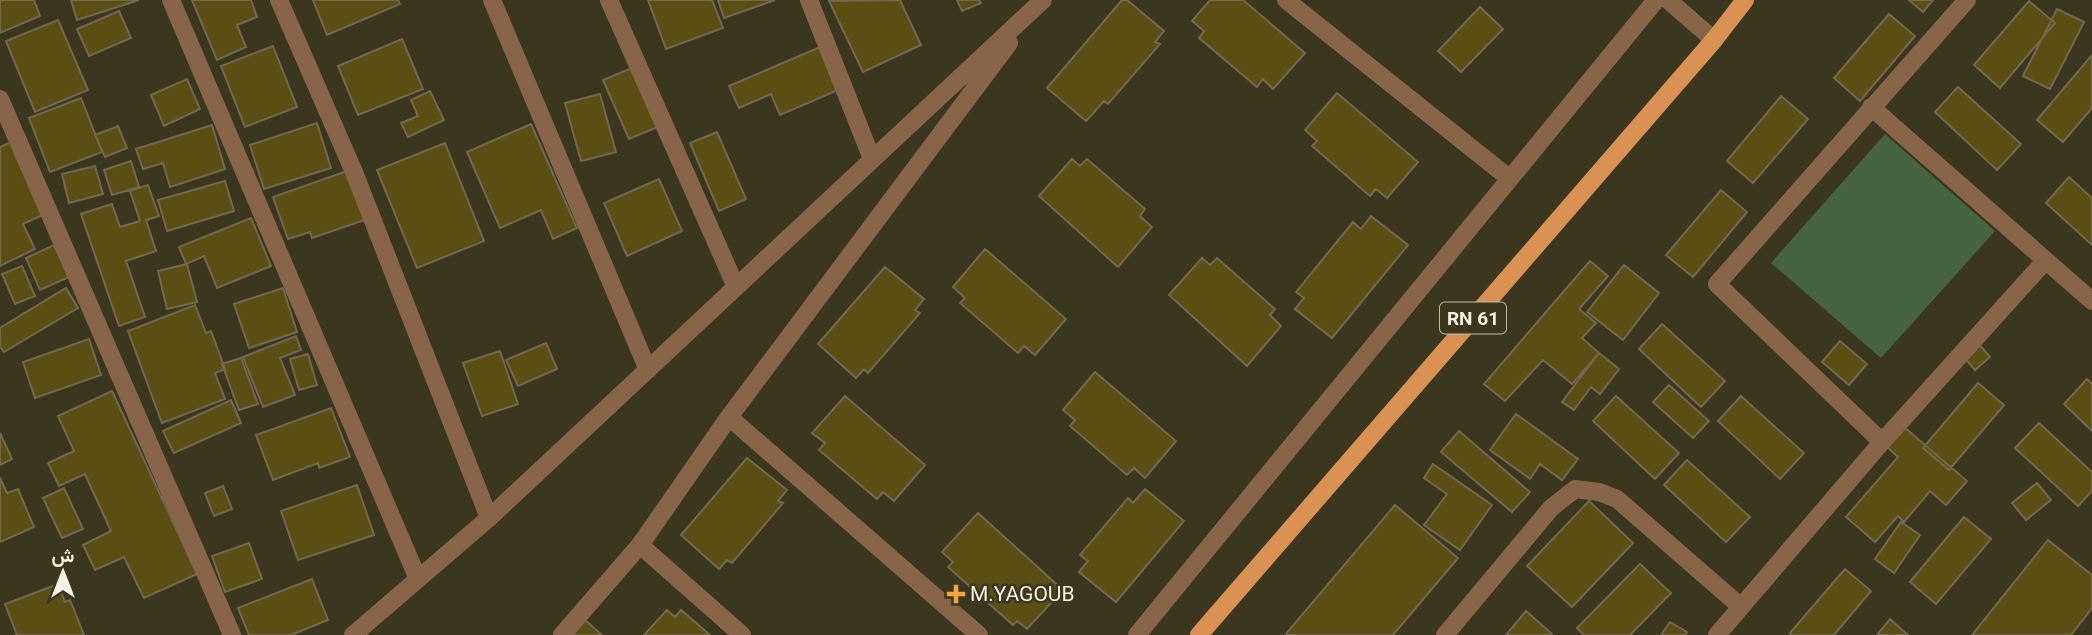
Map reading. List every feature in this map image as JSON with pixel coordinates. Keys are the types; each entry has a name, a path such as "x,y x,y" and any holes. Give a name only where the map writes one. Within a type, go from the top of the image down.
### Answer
{"main road":[{"name":"RN 61","path":"1199,635 1714,40 1745,0"}],"street":[{"path":"171,0 418,579"},
{"path":"279,0 354,172 489,518"},
{"path":"492,0 648,370"},
{"path":"609,0 736,287"},
{"path":"809,0 872,159"},
{"path":"1286,0 1509,178"},
{"path":"1137,635 1656,0"},
{"path":"1668,0 1714,40"},
{"path":"1882,442 1717,284 1967,0"},
{"path":"353,635 489,518 1039,2"},
{"path":"562,635 640,545 729,417 1039,2"},
{"path":"0,99 232,635"},
{"path":"1871,107 2092,301"},
{"path":"1717,635 1882,442 2045,261"},
{"path":"729,417 979,635"},
{"path":"1445,635 1551,508 1575,489 1599,492 1617,499 1740,606"},
{"path":"640,545 742,635"}],"green space":[{"path":"1885,134 1995,231 1881,358 1771,263"}],"building":[{"path":"0,0 34,0 40,16 0,33"},
{"path":"71,0 139,0 77,20"},
{"path":"192,0 251,0 257,17 237,25 246,47 217,60"},
{"path":"313,0 398,0 400,4 327,35"},
{"path":"648,0 712,0 723,28 666,49"},
{"path":"718,0 775,0 724,18"},
{"path":"900,0 921,45 863,72 829,1"},
{"path":"957,0 979,0 981,3 962,11"},
{"path":"1122,0 1127,0 1164,31 1155,42 1160,44 1108,104 1104,101 1086,121 1047,88"},
{"path":"1210,0 1243,0 1305,53 1273,89 1263,79 1257,87 1199,38 1204,31 1192,21"},
{"path":"1909,0 1933,0 1923,12"},
{"path":"2029,1 2055,23 2000,88 1974,65"},
{"path":"1480,7 1503,29 1461,72 1438,51"},
{"path":"2057,9 2084,22 2050,89 2023,76"},
{"path":"119,11 131,38 89,56 77,29"},
{"path":"1889,14 1915,36 1860,101 1834,78"},
{"path":"58,20 88,90 35,112 6,41"},
{"path":"402,39 423,89 358,115 338,66"},
{"path":"273,46 297,107 245,127 221,66"},
{"path":"820,47 838,90 780,115 771,94 739,108 729,86"},
{"path":"2092,55 2092,108 2063,142 2037,120"},
{"path":"634,67 660,126 629,139 603,80"},
{"path":"187,79 200,109 164,126 151,95"},
{"path":"1958,87 2021,144 1997,170 1935,112"},
{"path":"430,91 444,120 408,137 401,123 418,116 411,100"},
{"path":"1337,93 1418,162 1387,198 1376,189 1370,196 1312,146 1317,141 1305,130"},
{"path":"600,94 616,152 581,161 565,103"},
{"path":"1781,96 1808,119 1753,183 1727,161"},
{"path":"81,98 102,152 50,172 29,118"},
{"path":"317,123 331,168 264,189 250,145"},
{"path":"531,124 577,228 553,239 541,210 500,228 467,152"},
{"path":"212,125 225,169 170,187 163,163 143,169 136,149"},
{"path":"118,126 127,148 105,157 95,135"},
{"path":"717,132 746,199 719,211 690,143"},
{"path":"13,141 45,214 23,224 35,249 0,266 0,147"},
{"path":"445,143 484,241 417,268 377,170"},
{"path":"1072,159 1080,166 1087,159 1145,209 1140,216 1152,227 1118,267 1039,196"},
{"path":"131,161 139,187 112,195 104,170"},
{"path":"95,166 103,194 69,203 62,174"},
{"path":"347,171 365,220 312,238 310,232 288,239 273,197"},
{"path":"2069,177 2092,198 2092,245 2046,203"},
{"path":"659,179 682,231 627,256 604,203"},
{"path":"225,181 234,211 167,231 158,200"},
{"path":"148,185 159,216 146,220 156,251 126,261 145,317 119,326 81,214 112,204 120,227 140,221 130,191"},
{"path":"1721,190 1747,212 1693,277 1666,255"},
{"path":"1371,216 1408,245 1332,338 1295,309 1304,298 1296,292 1353,222 1361,229"},
{"path":"251,218 271,266 217,288 204,256 186,264 179,247"},
{"path":"54,245 69,277 40,290 26,258"},
{"path":"985,249 1066,319 1035,355 1024,346 1018,353 960,303 965,298 953,287"},
{"path":"1202,258 1210,265 1217,258 1275,309 1270,315 1281,326 1247,366 1169,295"},
{"path":"1590,261 1608,276 1579,309 1596,323 1582,338 1599,353 1572,384 1543,360 1505,401 1484,384"},
{"path":"187,264 197,302 167,309 158,271"},
{"path":"1624,265 1659,293 1623,340 1587,312"},
{"path":"22,266 35,296 15,304 2,274"},
{"path":"885,267 924,299 915,310 920,313 868,373 864,369 856,378 818,344"},
{"path":"66,288 78,308 4,352 0,346 0,328"},
{"path":"283,288 297,332 249,348 234,304"},
{"path":"195,305 206,333 211,331 225,369 215,373 225,399 162,423 128,331"},
{"path":"1662,324 1725,381 1701,407 1639,349"},
{"path":"296,336 301,350 280,358 295,395 263,407 243,357"},
{"path":"89,339 101,375 35,398 23,362"},
{"path":"1840,341 1867,364 1849,385 1822,362"},
{"path":"1977,342 1990,357 1975,370 1962,355"},
{"path":"546,343 557,369 518,386 506,360"},
{"path":"500,351 518,404 482,416 463,363"},
{"path":"1599,353 1619,369 1600,394 1591,387 1574,410 1562,402"},
{"path":"308,354 317,385 299,390 290,359"},
{"path":"241,358 258,404 239,410 222,364"},
{"path":"1095,372 1176,441 1145,478 1134,468 1127,475 1070,426 1075,420 1063,410"},
{"path":"2087,379 2092,384 2092,431 2064,404"},
{"path":"1978,383 2004,405 1949,470 1923,448"},
{"path":"1669,385 1709,421 1693,438 1653,402"},
{"path":"112,391 197,574 144,598 124,557 95,570 83,545 111,531 85,474 59,486 48,463 74,451 58,416"},
{"path":"845,396 925,465 894,501 883,492 877,499 819,450 825,443 812,433"},
{"path":"1616,396 1679,453 1655,479 1593,421"},
{"path":"1741,396 1804,453 1780,479 1718,421"},
{"path":"231,400 241,423 174,453 163,431"},
{"path":"331,408 350,457 319,468 318,463 273,480 256,435"},
{"path":"1516,414 1578,459 1562,480 1540,464 1530,479 1490,450"},
{"path":"2039,423 2092,472 2092,491 2078,506 2015,448"},
{"path":"1904,427 1967,481 1946,505 1930,491 1904,522 1898,516 1875,542 1846,517 1898,457 1887,447"},
{"path":"1459,431 1530,492 1512,512 1441,452"},
{"path":"0,433 12,459 0,465"},
{"path":"747,458 787,490 778,501 783,503 732,563 727,560 719,569 681,535"},
{"path":"1687,460 1750,517 1726,542 1664,485"},
{"path":"1433,464 1492,505 1460,550 1424,525 1447,494 1424,478"},
{"path":"0,478 7,493 18,489 34,527 0,542"},
{"path":"2037,483 2051,500 2026,520 2012,503"},
{"path":"357,485 374,535 298,560 281,511"},
{"path":"223,486 232,509 214,516 205,493"},
{"path":"64,488 83,529 62,538 43,498"},
{"path":"1145,489 1184,521 1116,602 1079,572 1088,561 1080,555 1128,498 1133,503"},
{"path":"1589,501 1633,543 1572,607 1527,566"},
{"path":"1395,505 1458,558 1393,635 1285,635"},
{"path":"978,513 1063,590 1027,629 1017,621 1013,625 948,567 953,562 942,552"},
{"path":"1964,517 1991,539 1936,604 1910,582"},
{"path":"1901,522 1920,535 1894,573 1875,559"},
{"path":"2048,540 2092,575 2092,608 2071,635 1972,635"},
{"path":"249,543 262,579 225,592 212,556"},
{"path":"1640,564 1671,593 1630,635 1584,635 1577,628"},
{"path":"1845,569 1871,591 1834,635 1792,635 1790,633"},
{"path":"312,579 328,620 291,635 249,635 238,608"},
{"path":"58,584 65,602 70,600 84,635 17,635 5,604"},
{"path":"667,610 675,617 681,610 710,635 644,635"},
{"path":"1526,611 1552,634 1506,635"},
{"path":"1890,619 1908,635 1877,635"},
{"path":"585,620 602,635 572,635"},
{"path":"1670,622 1687,632 1685,635 1661,635"}],"place":[{"name":"M.YAGOUB","path":"956,594"}]}
